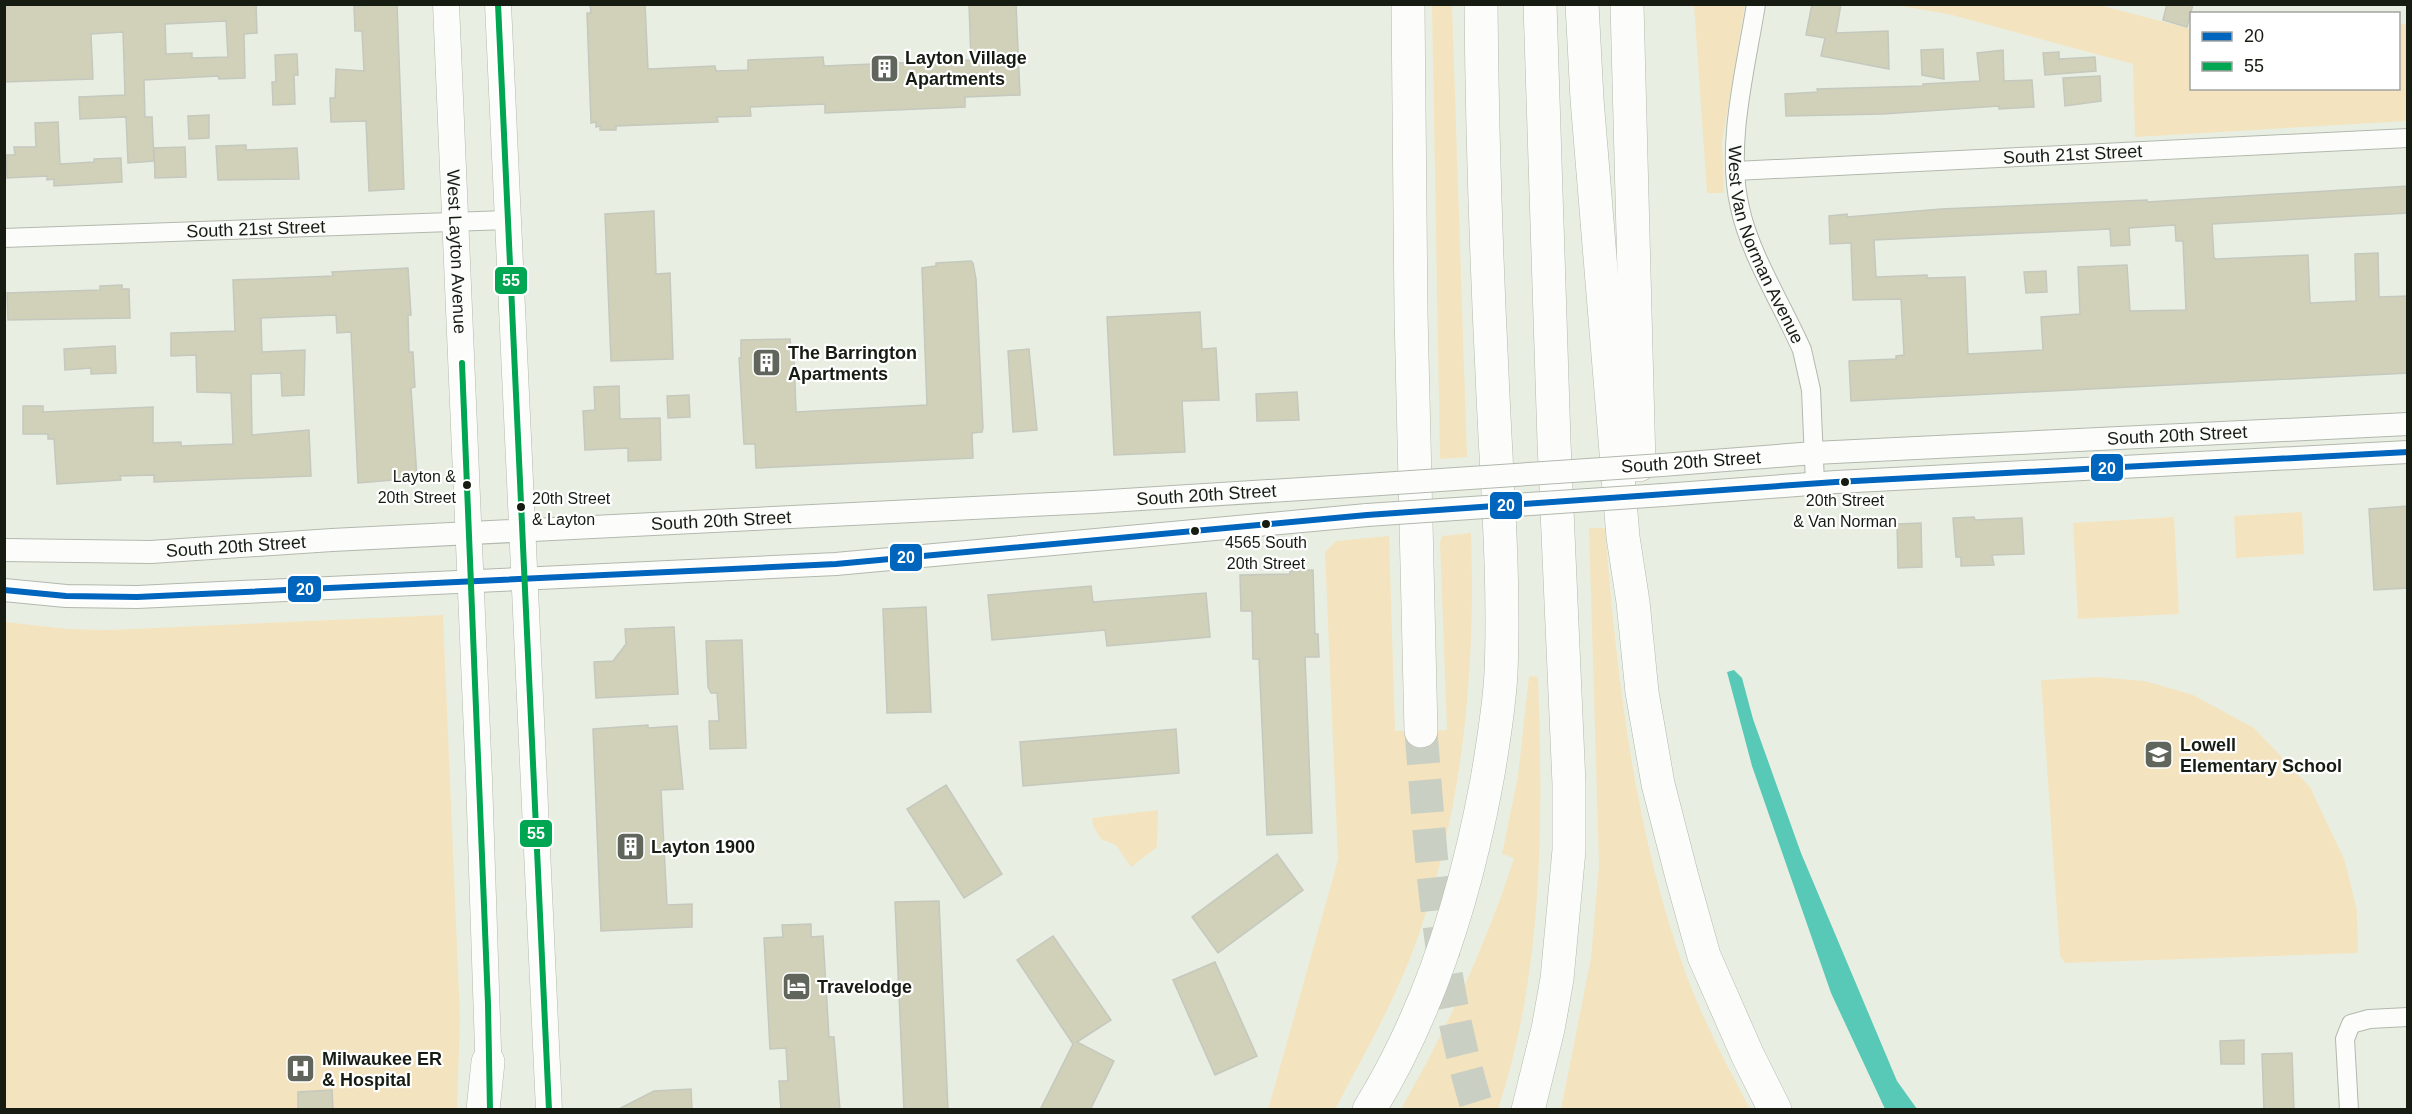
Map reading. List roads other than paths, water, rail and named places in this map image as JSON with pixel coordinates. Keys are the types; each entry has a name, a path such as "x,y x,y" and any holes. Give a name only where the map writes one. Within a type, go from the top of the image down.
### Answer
{"highway":[{"path":"1408,4 1411,314 1421,730"},
{"path":"1369,1110 1427,994 1458,900 1478,830 1492,754 1501,678 1502,620 1489,310 1481,4"},
{"path":"1528,1110 1548,1029 1557,979 1569,850 1569,784 1551,358 1540,4"},
{"path":"1582,4 1587,99 1623,537 1633,602 1642,692 1658,784 1704,956 1748,1056 1775,1110"},
{"path":"1627,4 1641,534 1633,602"},
{"path":"483,1110 488,1062"}],"main road":[{"name":"West Layton Avenue","path":"446,4 488,1004 490,1110"},
{"path":"498,4 549,1110"}],"street":[{"name":"West Van Norman Avenue","path":"1756,4 1739,110 1735,171 1740,209 1747,230 1805,361 1811,390 1815,483"},
{"name":"South 21st Street","path":"1735,171 2408,138"},
{"name":"South 21st Street","path":"4,238 507,220"},
{"name":"South 20th Street","path":"4,550 151,552 468,533 1083,503 1814,453 2408,424"},
{"name":"South 20th Street","path":"4,590 66,596 137,597 836,564 1367,514 1815,483 2408,452"},
{"path":"1212,494 1214,528"},
{"path":"2349,1110 2346,1039 2351,1024 2369,1019 2408,1017"}],"water":[{"path":"1734,670 1742,678 1753,719 1801,853 1897,1081 1917,1109 1885,1109 1831,993 1752,766 1727,672"}],"tunnel":[{"path":"1421,731 1433,874 1445,970 1465,1064 1478,1110"}],"place":[{"name":"Layton Village Apartments","path":"884,68"},
{"name":"The Barrington Apartments","path":"767,363"},
{"name":"20th Street & Van Norman","path":"1845,482"},
{"name":"Layton & 20th Street","path":"467,485"},
{"name":"20th Street & Layton","path":"521,507"},
{"name":"4565 South 20th Street","path":"1266,524"},
{"name":"Lowell Elementary School","path":"2159,755"},
{"name":"Layton 1900","path":"630,847"},
{"name":"Travelodge","path":"796,987"},
{"name":"Milwaukee ER & Hospital","path":"301,1069"}]}
